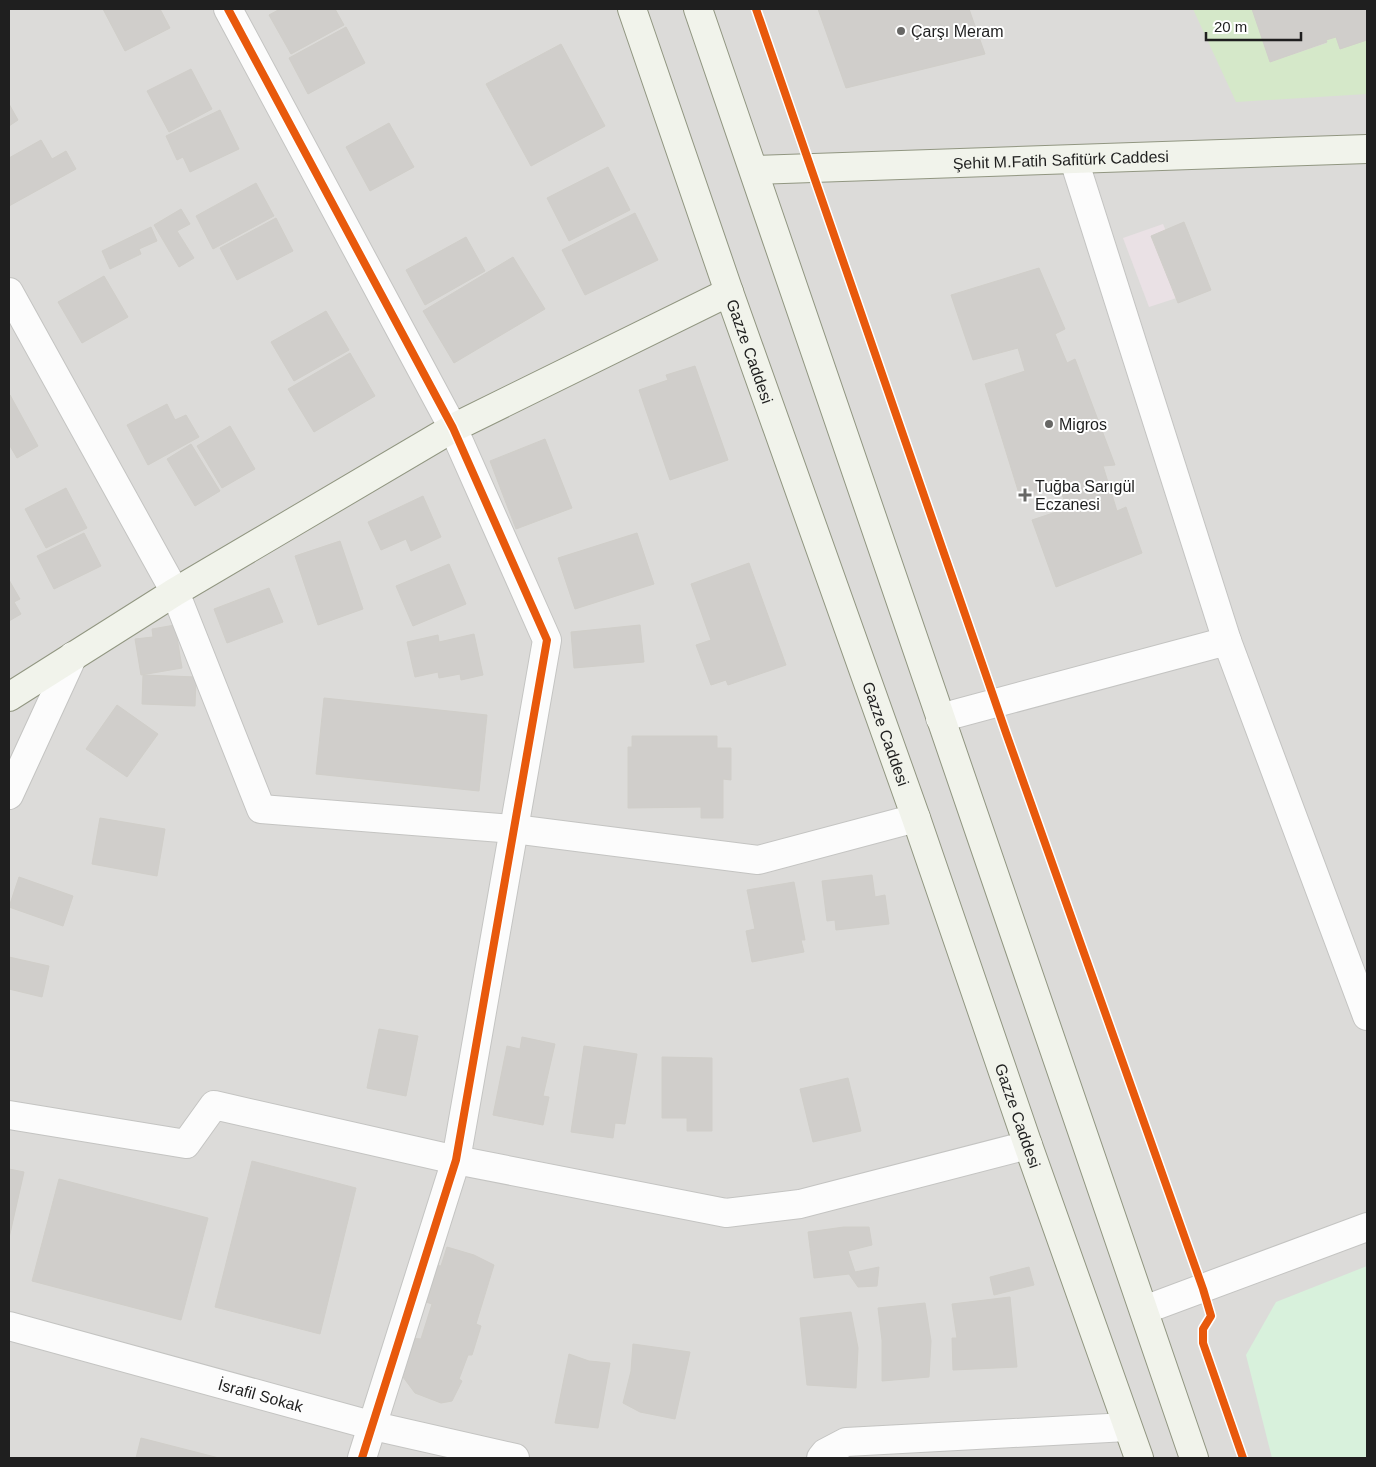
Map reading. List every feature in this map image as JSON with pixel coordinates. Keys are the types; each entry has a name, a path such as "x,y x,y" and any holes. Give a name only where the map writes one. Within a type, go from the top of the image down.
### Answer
{"main road":[{"name":"Gazze Caddesi","path":"632,9 729,292 916,818 1028,1145 1139,1458"},
{"path":"698,9 755,170 940,718 1194,1458"},
{"name":"Şehit M.Fatih Safitürk Caddesi","path":"755,170 1367,149"},
{"path":"9,697 174,592 453,428 729,292"}],"street":[{"path":"228,9 453,428 547,640 456,1160 374,1426 362,1458"},
{"path":"1074,160 1227,641 1367,1016"},
{"path":"9,292 174,592 260,809 514,829 758,860 916,818"},
{"path":"940,718 1227,641"},
{"path":"9,795 73,656"},
{"path":"9,1115 186,1144 214,1104 456,1160 726,1213 800,1204 1028,1145"},
{"path":"1144,1310 1367,1227"},
{"name":"İsrafil Sokak","path":"9,1326 374,1426 515,1458"},
{"path":"821,1458 825,1453 846,1442 1127,1427"}],"shaded area":[{"path":"9,9 1367,9 1367,1458 9,1458"},
{"path":"1163,224 1192,293 1149,307 1123,238"}],"green space":[{"path":"1193,9 1252,9 1270,62 1327,43 1326,40 1336,37 1340,49 1367,40 1367,94 1236,102"},
{"path":"1367,1266 1367,1458 1272,1458 1246,1355 1276,1302"}],"building":[{"path":"103,9 160,9 170,28 125,51"},
{"path":"280,9 335,9 344,25 291,54 269,15"},
{"name":"Çarşı Meram","path":"818,9 969,9 985,54 846,88"},
{"path":"1252,9 1367,9 1367,40 1340,49 1336,37 1270,62"},
{"path":"346,27 365,63 308,94 289,58"},
{"path":"561,44 605,126 531,166 486,84"},
{"path":"191,69 212,109 169,132 147,91"},
{"path":"9,104 18,120 9,126"},
{"path":"220,110 239,149 190,172 183,157 177,160 166,136"},
{"path":"389,123 414,167 370,191 346,147"},
{"path":"41,140 52,159 66,151 76,169 9,206 9,158"},
{"path":"608,167 630,210 569,241 547,198"},
{"path":"256,183 274,216 213,249 196,216"},
{"path":"181,209 190,224 177,231 194,258 179,267 154,225"},
{"path":"635,213 658,260 585,295 562,250"},
{"path":"276,218 293,251 237,280 220,248"},
{"path":"1184,222 1211,290 1178,303 1151,236"},
{"path":"151,227 157,241 139,249 141,254 110,269 102,251"},
{"path":"466,237 485,271 425,305 406,270"},
{"path":"513,257 545,309 454,363 423,311"},
{"name":"Migros","path":"1039,268 1065,329 1055,334 1067,363 1075,359 1115,465 1103,466 1117,511 1126,507 1142,553 1056,587 1032,520 1068,508 1058,486 1021,500 985,384 1025,371 1018,348 973,360 951,295"},
{"path":"104,276 128,317 82,343 58,302"},
{"path":"326,311 349,350 294,381 271,342"},
{"path":"350,353 375,396 314,432 288,389"},
{"path":"695,366 728,460 670,480 639,390 668,380 666,375"},
{"path":"10,395 38,446 17,458 9,447"},
{"path":"167,404 175,420 186,415 199,437 148,465 127,425"},
{"path":"230,426 255,469 222,488 197,446"},
{"path":"545,439 572,508 516,529 490,461"},
{"path":"191,444 220,491 195,506 167,459"},
{"path":"66,488 87,528 46,548 25,509"},
{"path":"423,496 441,537 411,551 406,539 381,550 368,522"},
{"path":"84,533 101,566 54,589 37,556"},
{"path":"637,533 654,584 575,609 558,558"},
{"path":"340,541 363,609 318,625 295,556"},
{"path":"749,563 786,665 728,685 726,680 711,685 696,645 711,640 691,584"},
{"path":"449,564 466,604 413,626 396,586"},
{"path":"9,580 20,599 14,602 21,614 9,621"},
{"path":"269,588 283,622 227,643 214,609"},
{"path":"175,625 182,668 141,675 135,639 153,637 152,629"},
{"path":"640,625 644,662 574,668 571,632"},
{"path":"474,634 483,675 461,680 460,674 439,678 438,672 415,677 407,642 438,635 439,642"},
{"path":"143,675 196,677 195,706 142,704"},
{"path":"324,698 487,715 479,791 316,774"},
{"path":"117,705 158,734 127,777 86,749"},
{"path":"632,736 717,736 717,748 731,748 731,780 723,779 723,818 701,818 701,807 628,808 628,747 632,747"},
{"path":"100,818 165,829 157,876 92,864"},
{"path":"872,875 875,897 885,895 889,924 836,930 835,920 827,921 822,881"},
{"path":"19,877 73,896 63,926 9,907"},
{"path":"794,882 805,940 801,940 804,952 752,962 746,931 755,929 747,890"},
{"path":"9,957 49,966 42,997 9,989"},
{"path":"379,1029 418,1036 406,1096 367,1088"},
{"path":"522,1037 555,1044 543,1096 549,1097 543,1125 493,1115 507,1046 520,1049"},
{"path":"584,1046 637,1054 625,1124 615,1123 613,1138 571,1132"},
{"path":"662,1057 712,1058 712,1131 687,1131 687,1118 662,1118"},
{"path":"848,1078 861,1131 813,1142 800,1089"},
{"path":"252,1161 356,1188 320,1334 215,1307"},
{"path":"9,1169 24,1172 9,1238"},
{"path":"59,1179 208,1218 181,1320 32,1281"},
{"path":"844,1227 869,1227 872,1245 848,1251 855,1272 879,1267 877,1286 858,1287 849,1274 814,1278 808,1232"},
{"path":"447,1247 474,1255 494,1265 476,1324 481,1326 472,1355 468,1355 459,1379 462,1381 452,1401 441,1403 415,1393 400,1373 408,1338 421,1339 432,1304 426,1302 431,1291 425,1286 434,1265 441,1266"},
{"path":"1029,1267 1034,1285 994,1295 990,1277"},
{"path":"1010,1297 1017,1367 953,1370 952,1338 957,1338 952,1304"},
{"path":"925,1303 931,1341 929,1377 882,1381 882,1340 878,1308"},
{"path":"851,1312 858,1348 856,1388 807,1385 800,1318"},
{"path":"633,1344 690,1352 675,1419 640,1412 623,1403 631,1371"},
{"path":"569,1354 589,1361 610,1363 598,1428 555,1423"},
{"path":"141,1438 219,1458 136,1458"}],"cycle path":[{"path":"228,9 453,428 547,640 456,1160 362,1458"},
{"path":"756,9 1006,733 1203,1289 1211,1316 1203,1329 1203,1343 1243,1458"}],"place":[{"name":"Çarşı Meram","path":"901,31"},
{"name":"Migros","path":"1049,424"},
{"name":"Tuğba Sarıgül Eczanesi","path":"1025,495"}]}
